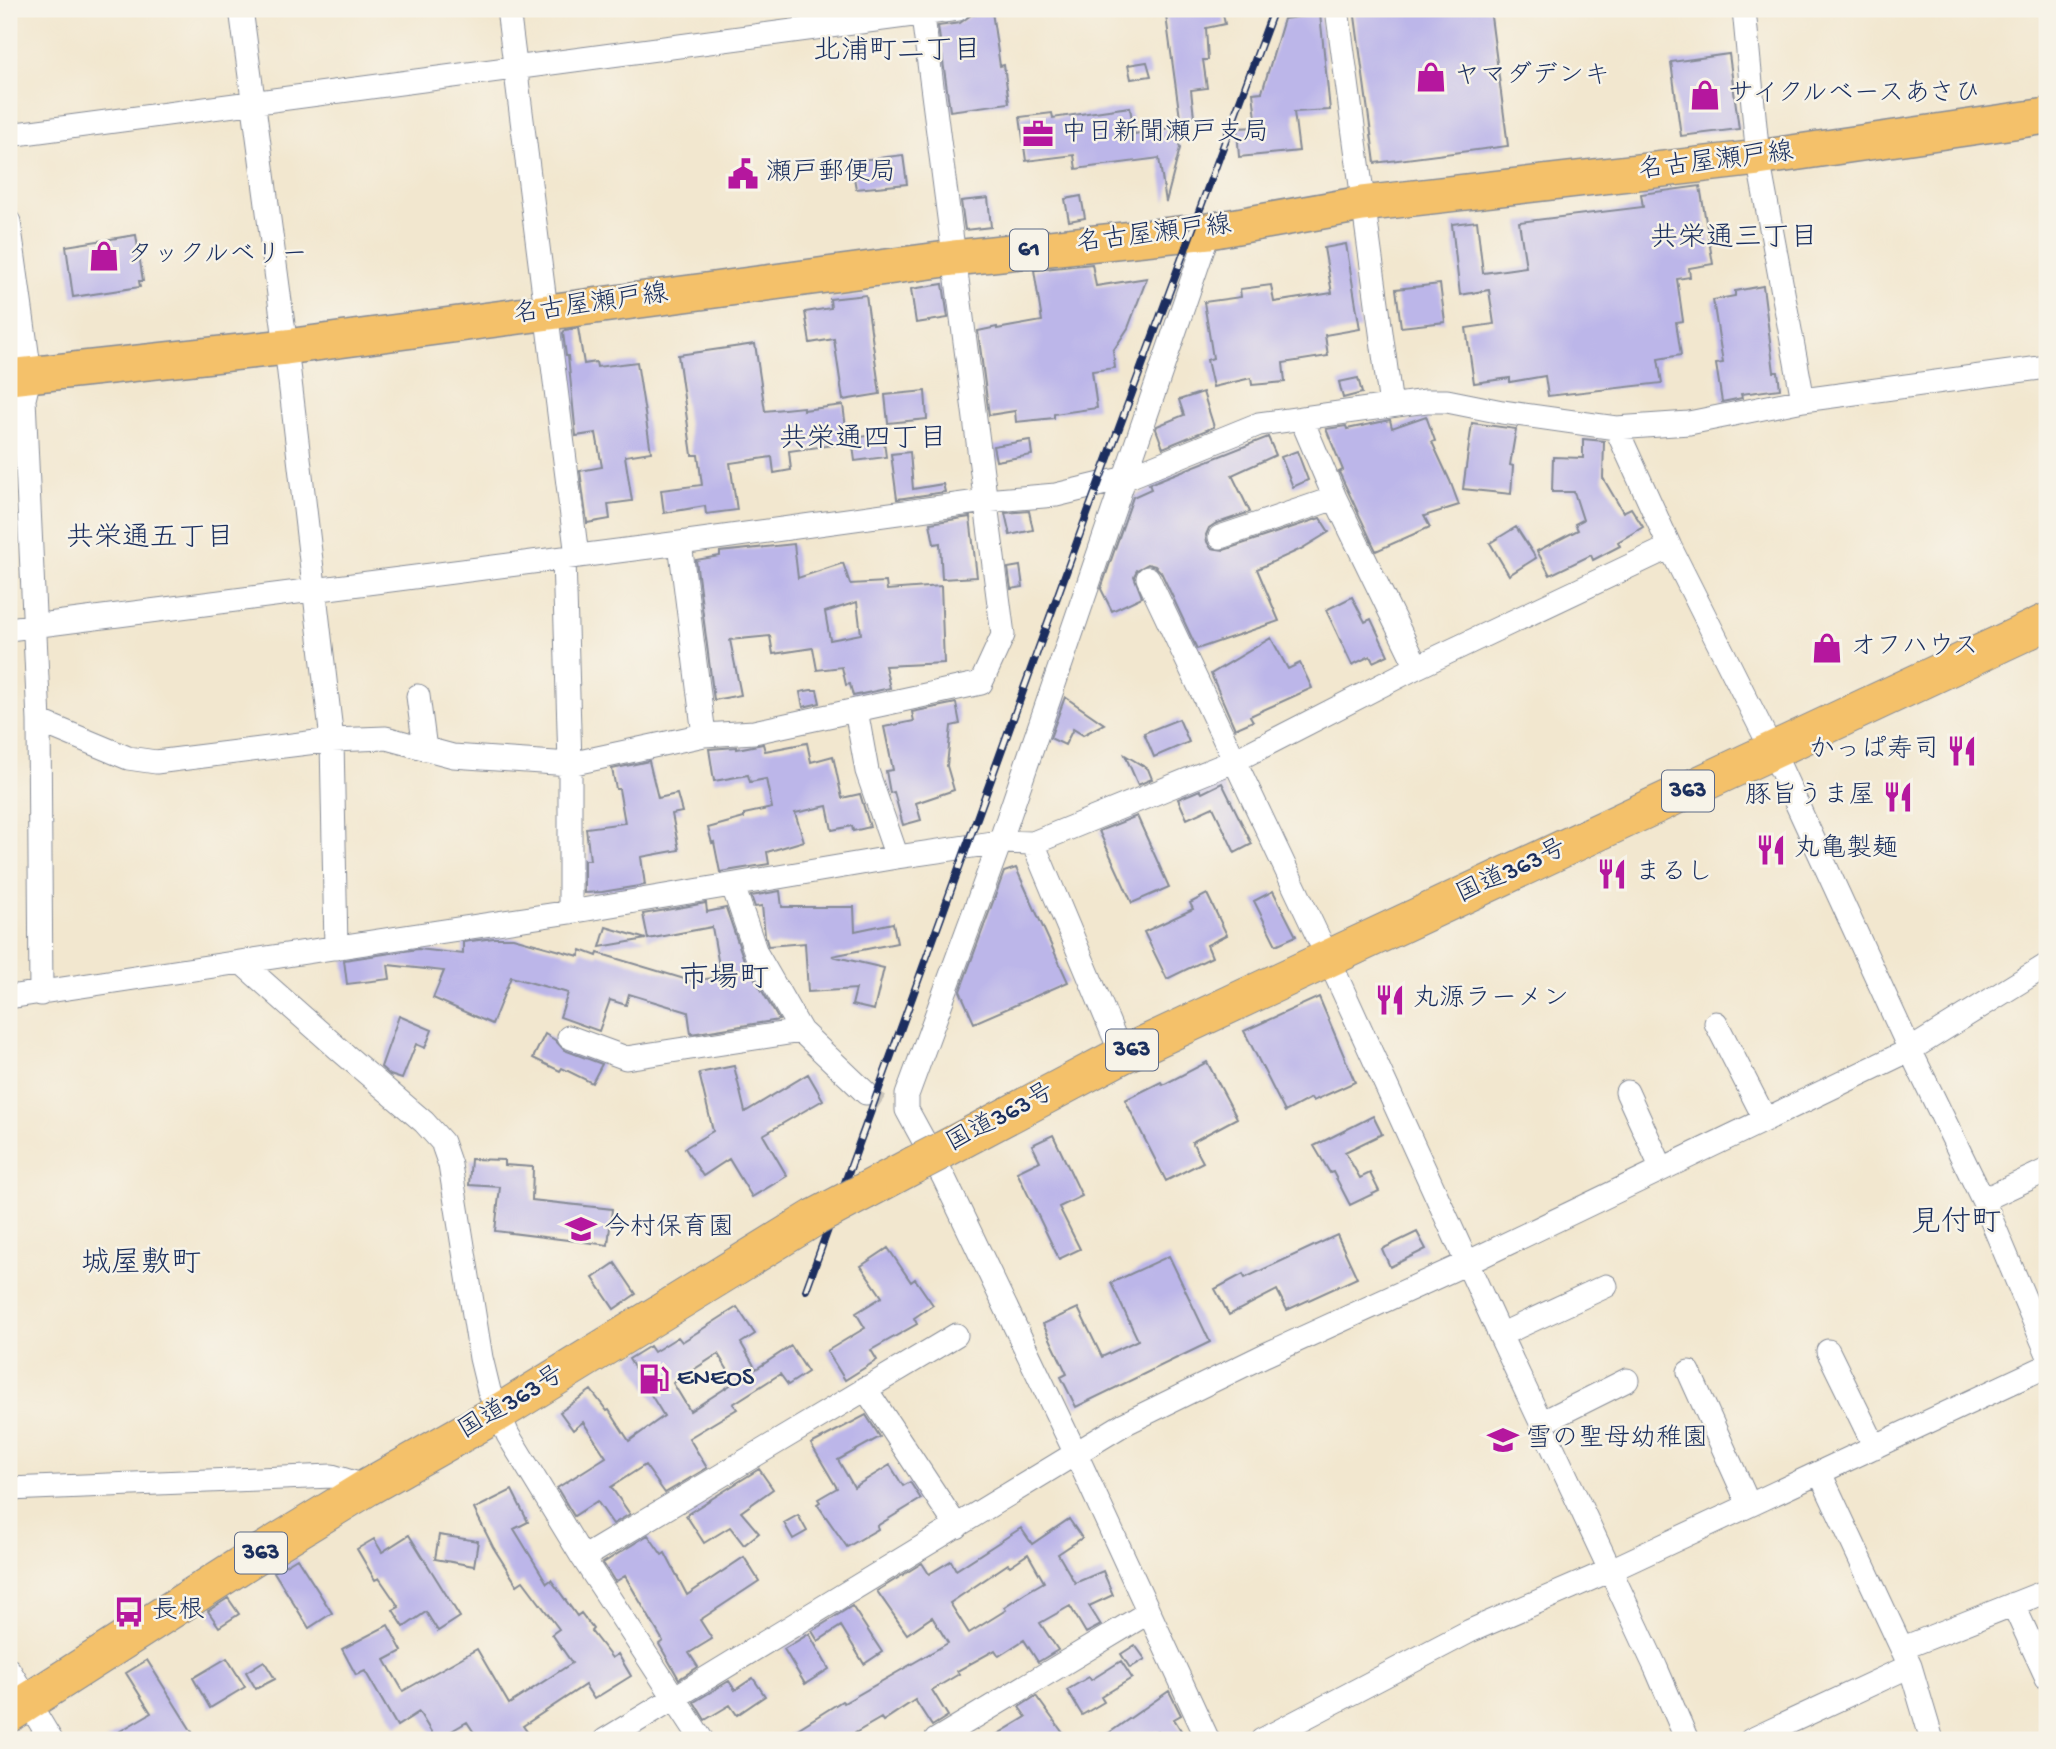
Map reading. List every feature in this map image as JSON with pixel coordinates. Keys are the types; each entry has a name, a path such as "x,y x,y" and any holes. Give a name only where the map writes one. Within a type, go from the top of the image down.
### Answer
{"highway":[{"name":"国道363号","path":"19,1708 249,1560 368,1487 498,1413 814,1218 1122,1055 2047,622"}],"main road":[{"name":"名古屋瀬戸線","path":"19,375 286,346 954,258 1209,231 1362,204 1758,159 2047,116"}],"street":[{"path":"241,9 286,346 332,740 336,948"},
{"path":"508,9 547,312 571,557 570,912"},
{"path":"9,135 253,104 922,11 958,9"},
{"path":"1337,9 1391,406"},
{"path":"1744,9 1758,159 1803,400"},
{"path":"39,721 128,758 156,762 332,740 386,738 453,756 570,764 704,735 754,732 981,683 1003,635 922,11"},
{"path":"9,222 19,375 24,400 39,721 41,994"},
{"path":"1208,1740 1076,1454 944,1178 907,1110 907,1095 1000,842 1209,231"},
{"path":"9,629 985,501 1056,495 1126,478 1259,424 1426,401 1447,401 1502,412 1616,428 1689,423 1803,400 2047,366"},
{"path":"1301,418 1335,498 1417,667"},
{"path":"1616,428 1670,547 1773,752 1910,1050 1983,1200 2047,1352"},
{"path":"1220,537 1335,498"},
{"path":"680,543 704,735"},
{"path":"9,997 570,912 897,857 1000,842 1033,843 1234,761 1417,667 1670,547"},
{"path":"1148,578 1328,958 1656,1668 1686,1740"},
{"path":"418,696 425,749"},
{"path":"856,710 867,771 897,857"},
{"path":"1033,843 1122,1055"},
{"path":"733,886 756,953 802,1031 866,1093"},
{"path":"242,963 424,1122 442,1142 450,1166 481,1358 489,1391 498,1413 508,1435 583,1558 702,1740"},
{"path":"605,1740 1124,1424 1910,1050 2047,965"},
{"path":"1716,1023 1765,1119"},
{"path":"569,1037 626,1058 802,1031"},
{"path":"1627,1092 1662,1168"},
{"path":"1983,1200 2047,1170"},
{"path":"1500,1335 1606,1286"},
{"path":"583,1558 956,1335"},
{"path":"1828,1351 1875,1447"},
{"path":"1262,1740 1470,1631 1611,1570 2047,1366"},
{"path":"1689,1372 1749,1505"},
{"path":"1541,1423 1627,1380"},
{"path":"865,1388 957,1527"},
{"path":"1819,1473 1906,1657 1932,1740"},
{"path":"9,1489 331,1476 368,1487"},
{"path":"1751,1740 1906,1657 2012,1604 2047,1591"},
{"path":"2012,1604 2047,1678"},
{"path":"936,1740 1149,1612"},
{"path":"9,1670 19,1708 51,1740"}],"building":[{"path":"1201,9 1222,9 1225,24 1206,28 1208,60 1203,60 1207,88 1191,90 1194,117 1180,118 1166,16 1202,12"},
{"name":"ヤマダデンキ","path":"1354,9 1490,9 1508,146 1375,163"},
{"path":"992,12 1009,103 950,111 938,26 960,23 971,15"},
{"path":"1320,14 1330,110 1294,112 1299,151 1239,157 1237,128 1257,127 1253,93 1262,92 1284,19"},
{"name":"サイクルベースあさひ","path":"1729,54 1739,129 1681,136 1671,62"},
{"path":"1147,62 1151,76 1131,79 1128,65"},
{"path":"1130,107 1134,134 1175,127 1180,148 1166,202 1159,158 1076,169 1074,155 1026,161 1020,117 1052,113 1053,118"},
{"path":"903,155 907,184 856,189 851,161"},
{"path":"1700,186 1713,264 1689,268 1690,277 1677,279 1683,321 1676,322 1681,355 1658,359 1662,383 1548,396 1545,376 1510,382 1510,378 1474,383 1466,328 1494,324 1489,290 1460,295 1452,224 1477,221 1483,273 1526,267 1519,222 1643,207 1641,194"},
{"path":"1081,196 1085,218 1069,221 1065,199"},
{"path":"988,198 991,227 965,230 961,201"},
{"name":"タックルベリー","path":"136,235 143,281 139,281 140,287 73,297 66,246"},
{"path":"1346,244 1360,329 1325,335 1328,356 1283,363 1285,382 1252,385 1251,378 1213,387 1207,360 1213,358 1204,302 1241,297 1240,289 1271,285 1274,302 1332,293 1324,248"},
{"path":"1092,264 1096,286 1147,278 1128,328 1113,351 1115,368 1092,371 1097,408 1054,414 1054,418 1016,422 1015,411 989,415 978,331 1042,321 1034,270"},
{"path":"943,284 948,318 916,323 911,289"},
{"path":"1440,284 1445,322 1401,327 1396,289"},
{"path":"1763,286 1774,372 1778,372 1780,389 1741,394 1742,398 1722,402 1716,364 1723,363 1713,300 1735,296 1735,291"},
{"path":"866,295 880,394 843,400 834,339 810,343 805,312 831,308 830,299"},
{"path":"578,328 584,364 596,362 597,367 637,362 651,452 625,456 632,501 608,504 610,519 587,523 580,471 602,467 596,433 576,436 563,333 565,330"},
{"path":"755,344 765,411 843,405 848,443 789,451 791,470 774,473 772,457 730,463 737,510 706,514 705,506 664,513 661,490 702,485 698,455 692,455 678,355"},
{"path":"1358,378 1362,393 1343,398 1339,382"},
{"path":"925,391 927,419 888,423 885,395"},
{"path":"1203,392 1214,427 1163,448 1157,426 1184,415 1179,400"},
{"path":"1426,416 1435,441 1432,442 1459,505 1424,516 1430,527 1376,551 1339,472 1343,470 1326,429 1346,426 1347,429 1390,420 1392,428"},
{"path":"1472,423 1516,429 1510,465 1513,466 1511,494 1463,489"},
{"path":"883,434 886,457 855,461 852,438"},
{"path":"1268,437 1276,455 1232,475 1250,512 1215,524 1209,528 1206,535 1211,548 1224,550 1320,518 1329,532 1301,549 1257,569 1279,621 1197,649 1161,572 1148,564 1137,570 1134,576 1142,597 1112,611 1101,589 1133,497 1151,489 1149,484"},
{"path":"1583,439 1604,441 1603,478 1623,512 1631,508 1643,527 1618,542 1620,546 1593,560 1591,555 1550,575 1537,551 1578,530 1575,524 1583,520 1574,492 1552,492 1553,457 1583,458"},
{"path":"1030,440 1032,455 996,461 993,446"},
{"path":"1297,451 1308,480 1293,487 1281,457"},
{"path":"910,452 913,489 943,484 945,492 897,499 891,454"},
{"path":"1029,511 1033,530 1010,535 1005,513"},
{"path":"970,517 977,577 942,579 940,543 934,544 930,523"},
{"path":"1516,527 1536,558 1509,575 1490,543"},
{"path":"794,544 798,578 843,563 850,584 886,582 887,590 941,586 944,663 885,666 890,688 853,696 850,684 846,685 842,667 817,670 813,648 773,654 770,636 730,640 741,695 714,700 696,560 720,556 720,552","holes":["857,602 861,634 830,640 825,612"]},
{"path":"1020,566 1023,587 1011,589 1008,568"},
{"path":"1352,597 1365,622 1371,619 1388,655 1373,662 1370,656 1352,665 1326,610"},
{"path":"1271,638 1288,669 1300,663 1312,688 1250,716 1253,721 1235,729 1211,674"},
{"path":"817,690 820,703 803,707 800,692"},
{"path":"1065,697 1104,724 1083,735 1073,729 1065,745 1050,738"},
{"path":"956,703 960,724 951,726 947,766 954,790 916,803 921,820 903,825 894,792 890,793 886,771 893,770 884,727 914,721 912,712"},
{"path":"1179,719 1189,742 1154,757 1144,733"},
{"path":"807,743 811,762 833,756 842,798 860,794 870,827 853,831 852,826 832,830 827,806 795,813 804,841 767,852 769,864 720,872 714,842 712,843 708,828 744,818 744,814 772,808 766,779 750,782 748,775 714,781 709,749 737,749 763,744 765,751"},
{"path":"1125,755 1148,769 1152,779 1138,785"},
{"path":"649,761 658,798 677,794 682,812 672,814 679,850 641,857 645,885 584,893 584,860 590,860 586,828 625,823 619,789 616,789 612,769"},
{"path":"1222,783 1252,844 1235,853 1213,807 1187,819 1178,799 1200,790 1202,793"},
{"path":"1137,816 1169,887 1132,903 1099,831"},
{"path":"1016,868 1068,982 974,1023 960,991 1004,872"},
{"path":"780,891 782,907 854,907 855,931 893,923 897,943 832,956 884,968 874,1010 852,1005 856,989 808,992 805,943 768,946 762,906 755,907 751,896"},
{"path":"1273,891 1296,936 1276,945 1254,901"},
{"path":"1207,894 1227,935 1207,945 1212,957 1167,979 1144,932 1193,909 1190,903"},
{"path":"706,903 707,912 726,908 744,960 779,1020 691,1034 688,1012 629,994 626,1005 610,1000 599,1031 560,1017 568,993 511,977 492,1024 433,998 444,971 388,965 390,979 347,984 344,960 418,949 463,954 463,942 494,938 513,938 579,956 581,950 597,956 598,953 691,981 721,977 712,927 648,939 643,914"},
{"path":"606,927 646,939 600,947"},
{"path":"1319,997 1355,1082 1313,1101 1311,1098 1285,1112 1244,1031"},
{"path":"399,1016 432,1030 425,1048 416,1044 402,1079 390,1075 381,1067"},
{"path":"545,1034 564,1050 602,1064 592,1083 562,1068 560,1071 533,1058"},
{"path":"1207,1062 1237,1118 1192,1142 1203,1162 1166,1181 1125,1100 1161,1082 1163,1085"},
{"path":"734,1066 745,1112 808,1074 823,1100 763,1135 787,1176 752,1197 729,1159 703,1176 685,1148 713,1131 699,1073"},
{"path":"1373,1116 1382,1134 1345,1152 1360,1178 1370,1173 1379,1191 1350,1205 1333,1172 1330,1173 1314,1146"},
{"path":"1053,1135 1082,1196 1059,1207 1080,1249 1059,1259 1017,1172 1040,1161 1032,1145"},
{"path":"471,1159 504,1160 504,1165 533,1167 532,1200 612,1209 608,1245 495,1231 500,1187 469,1185"},
{"path":"1417,1232 1426,1249 1390,1267 1382,1249"},
{"path":"1337,1235 1357,1278 1287,1310 1277,1290 1229,1315 1215,1289 1243,1274 1245,1278"},
{"path":"888,1248 911,1282 915,1279 933,1305 914,1318 917,1324 871,1350 877,1360 845,1380 827,1351 865,1328 856,1313 882,1297 861,1266"},
{"path":"1169,1256 1210,1342 1076,1407 1061,1377 1067,1374 1043,1324 1078,1308 1102,1357 1138,1340 1111,1283"},
{"path":"615,1263 636,1294 614,1309 593,1278"},
{"path":"737,1307 755,1334 741,1343 756,1369 791,1346 808,1372 788,1385 780,1374 733,1404 737,1409 689,1438 707,1468 665,1493 645,1465 611,1487 630,1514 613,1524 597,1501 574,1516 557,1488 606,1457 583,1422 573,1430 560,1412 591,1390 607,1411 609,1410 629,1441 664,1416 629,1359 650,1346 654,1352 678,1337 682,1342","holes":["718,1354 735,1382 690,1411 673,1383"]},
{"path":"866,1415 880,1437 838,1460 854,1487 890,1465 903,1486 910,1482 921,1499 847,1547 817,1504 820,1502 818,1499 837,1488 811,1444"},
{"path":"759,1469 773,1489 741,1512 759,1533 744,1545 730,1527 704,1543 686,1515"},
{"path":"512,1490 528,1522 514,1529 547,1583 551,1580 577,1616 581,1613 612,1658 618,1654 631,1676 594,1699 585,1685 523,1726 533,1740 479,1740 467,1722 436,1740 419,1712 397,1726 365,1671 356,1675 342,1649 388,1625 402,1651 385,1660 403,1691 477,1649 509,1704 572,1663 552,1634 559,1629 523,1581 517,1585 493,1547 474,1509"},
{"path":"798,1515 807,1531 793,1539 784,1523"},
{"path":"1069,1519 1082,1538 1058,1554 1075,1583 1103,1571 1113,1595 1089,1606 1101,1625 1086,1633 1070,1606 1040,1623 1058,1650 1038,1662 1024,1640 999,1656 995,1650 957,1671 959,1674 932,1690 948,1716 932,1726 915,1700 883,1721 881,1718 843,1740 780,1740 842,1701 844,1703 948,1643 932,1617 907,1634 877,1591 922,1563 929,1574 951,1561 956,1570 1021,1528 1032,1544","holes":["1028,1554 1044,1582 969,1633 950,1603 1008,1564 1010,1566"]},
{"path":"409,1535 460,1617 438,1631 426,1612 404,1627 393,1610 399,1607 379,1578 375,1580 357,1549 374,1539 382,1552"},
{"path":"439,1535 478,1541 474,1566 435,1559"},
{"path":"648,1535 662,1555 665,1553 687,1595 744,1557 759,1581 700,1620 712,1639 689,1653 698,1667 679,1679 659,1644 663,1641 625,1576 615,1582 603,1563"},
{"path":"297,1558 332,1613 309,1628 274,1572"},
{"path":"228,1598 239,1614 219,1627 208,1611"},
{"path":"852,1606 882,1652 864,1664 841,1626 818,1641 812,1631"},
{"path":"809,1634 829,1669 805,1684 784,1649"},
{"path":"1135,1645 1145,1659 1130,1668 1121,1654"},
{"path":"227,1658 245,1687 210,1708 193,1678"},
{"path":"147,1660 197,1740 105,1740 151,1713 126,1673"},
{"path":"264,1661 275,1679 256,1689 246,1672"},
{"path":"1121,1661 1132,1678 1101,1697 1104,1702 1082,1715 1067,1690 1089,1677 1091,1680"},
{"path":"753,1678 765,1696 737,1715 730,1705 705,1720 694,1702 729,1681 735,1690"},
{"path":"1169,1691 1181,1715 1174,1719 1187,1740 1164,1740 1158,1731 1143,1740 1099,1740"},
{"path":"1036,1696 1068,1740 988,1740 1026,1717 1019,1707"}],"tunnel":[{"path":"866,1093 887,1107"}],"railway":[{"path":"806,1290 1089,509 1274,9"}],"place":[{"name":"ヤマダデンキ","path":"1431,77"},
{"name":"サイクルベースあさひ","path":"1705,95"},
{"name":"中日新聞瀬戸支局","path":"1038,134"},
{"name":"瀬戸郵便局","path":"743,174"},
{"name":"タックルベリー","path":"104,256"},
{"name":"オフハウス","path":"1827,648"},
{"name":"かっぱ寿司","path":"1962,751"},
{"name":"豚旨うま屋","path":"1898,797"},
{"name":"丸亀製麺","path":"1771,850"},
{"name":"まるし","path":"1612,874"},
{"name":"丸源ラーメン","path":"1390,1000"},
{"name":"今村保育園","path":"581,1229"},
{"name":"ENEOS","path":"654,1379"},
{"name":"雪の聖母幼稚園","path":"1503,1440"},
{"name":"長根","path":"129,1612"}],"district":[{"name":"北浦町二丁目","path":"897,52"},
{"name":"共栄通三丁目","path":"1734,239"},
{"name":"共栄通四丁目","path":"863,440"},
{"name":"共栄通五丁目","path":"150,539"},
{"name":"市場町","path":"724,980"},
{"name":"見付町","path":"1956,1224"},
{"name":"城屋敷町","path":"141,1265"}]}
